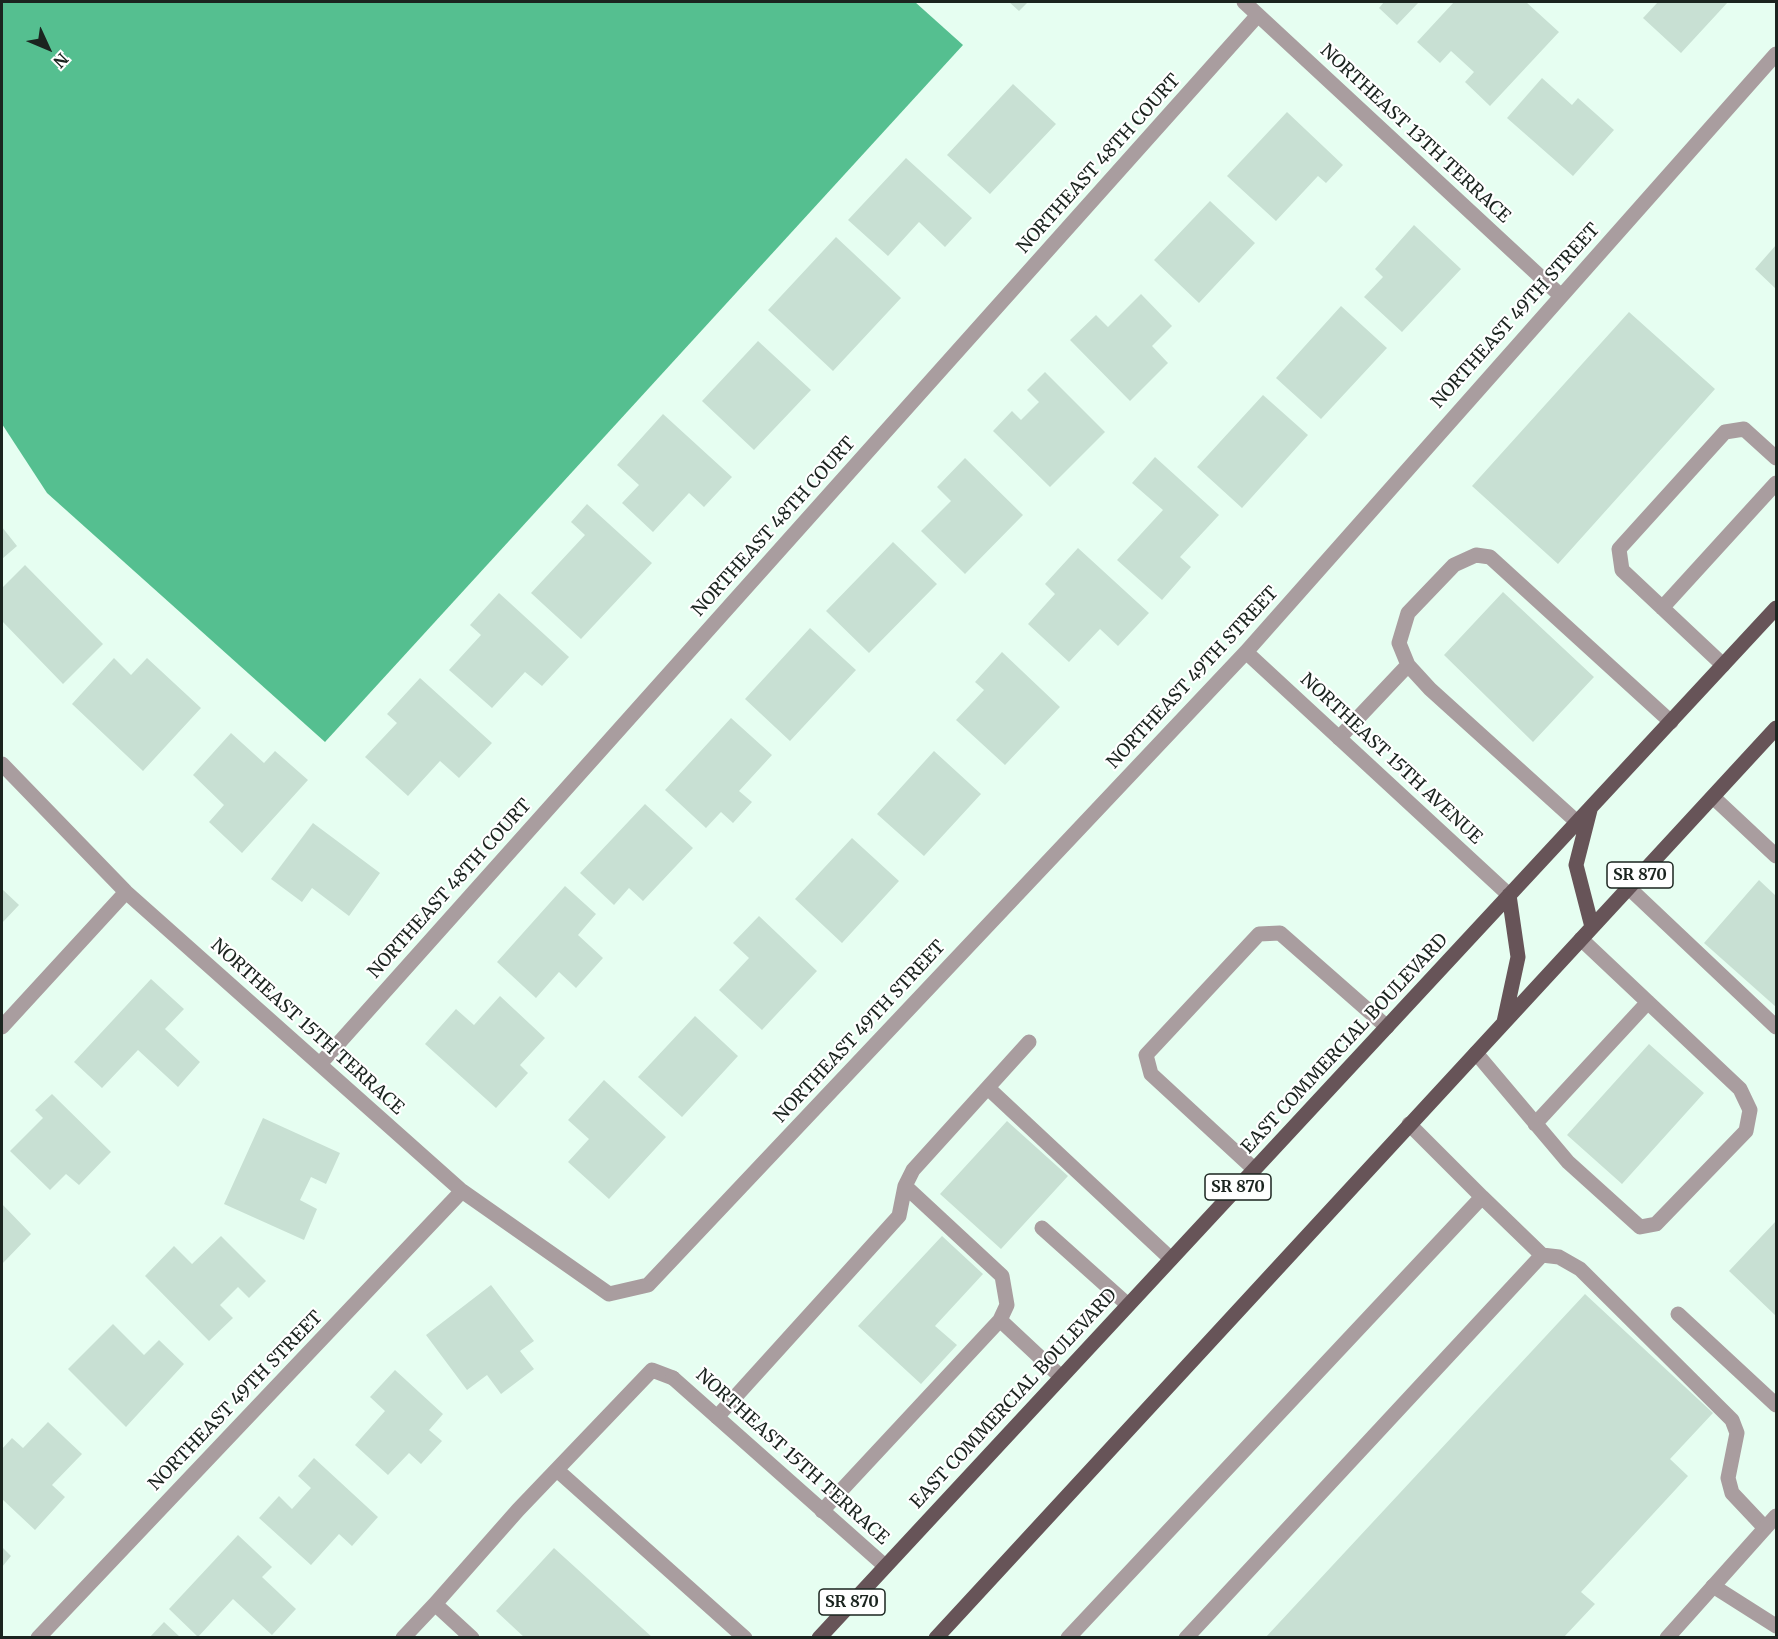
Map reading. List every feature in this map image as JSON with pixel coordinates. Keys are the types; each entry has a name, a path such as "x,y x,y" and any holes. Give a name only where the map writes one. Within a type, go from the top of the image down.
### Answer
{"main road":[{"name":"EAST COMMERCIAL BOULEVARD","path":"819,1638 1776,608"},
{"name":"SR 870","path":"936,1638 1776,728"},
{"path":"1591,807 1576,865 1592,927"},
{"path":"1504,1022 1518,957 1509,896"}],"street":[{"name":"NORTHEAST 13TH TERRACE","path":"1244,2 1560,295"},
{"name":"NORTHEAST 48TH COURT","path":"320,1064 1258,15"},
{"name":"NORTHEAST 49TH STREET","path":"609,1294 648,1285 1246,652 1776,54"},
{"path":"1723,665 1622,570 1619,549 1725,432 1744,429 1776,458"},
{"path":"1662,608 1776,483"},
{"path":"1577,822 1430,689 1408,665 1399,642 1408,613 1454,565 1476,555 1490,557 1671,722"},
{"name":"NORTHEAST 15TH AVENUE","path":"1246,652 1509,896"},
{"path":"1339,738 1408,665"},
{"name":"NORTHEAST 15TH TERRACE","path":"2,764 126,891 462,1191 609,1294"},
{"path":"1713,797 1774,849"},
{"path":"1629,888 1776,1027"},
{"path":"2,1027 126,891"},
{"path":"1254,1169 1151,1074 1146,1055 1178,1020 1259,934 1280,933 1387,1027"},
{"path":"1476,1053 1568,1162 1640,1227 1656,1224 1746,1131 1750,1110 1740,1089 1581,939"},
{"path":"1535,1124 1648,1002"},
{"path":"717,1417 899,1216 905,1186 913,1170 1029,1042"},
{"path":"988,1088 1171,1259"},
{"path":"1409,1124 1542,1255 1559,1257 1580,1269 1732,1420 1737,1433 1728,1478 1732,1493 1771,1532"},
{"path":"822,1511 1000,1320 1007,1305 1002,1276 905,1186"},
{"name":"NORTHEAST 49TH STREET","path":"38,1638 462,1191"},
{"path":"1068,1638 1482,1197"},
{"path":"1042,1228 1128,1305"},
{"path":"1186,1638 1542,1255"},
{"path":"1678,1314 1776,1405"},
{"path":"1000,1320 1061,1377"},
{"name":"NORTHEAST 15TH TERRACE","path":"557,1470 652,1370 673,1377 885,1566"},
{"path":"403,1638 557,1470 745,1638"},
{"path":"1667,1638 1713,1586 1771,1532 1776,1516"},
{"path":"1713,1586 1776,1626"},
{"path":"435,1604 471,1638"}],"shaded area":[{"path":"2,2 915,2 963,45 325,742 47,493 2,424"}],"building":[{"path":"1009,2 1028,2 1019,11"},
{"path":"1384,2 1419,2 1397,25 1379,8"},
{"path":"1454,2 1526,2 1559,32 1490,106 1465,82 1474,72 1451,51 1440,63 1417,42"},
{"path":"1658,2 1728,2 1681,53 1643,18"},
{"path":"1542,78 1572,105 1578,98 1614,130 1573,176 1507,118"},
{"path":"1013,84 1056,124 990,194 947,155"},
{"path":"1287,112 1343,165 1326,183 1318,176 1276,221 1227,176"},
{"path":"906,158 972,218 945,247 919,222 888,256 848,220"},
{"path":"1210,201 1255,243 1199,303 1154,260"},
{"path":"1414,225 1461,269 1402,332 1364,297 1383,277 1375,269"},
{"path":"836,237 901,298 833,371 768,310"},
{"path":"1776,245 1776,289 1755,269"},
{"path":"1141,294 1172,326 1152,346 1168,363 1130,401 1070,340 1096,315 1108,327"},
{"path":"1341,306 1387,348 1321,419 1276,378"},
{"path":"1629,312 1715,389 1558,564 1472,486"},
{"path":"758,341 811,390 754,450 702,401"},
{"path":"1045,372 1105,432 1050,487 993,431 1012,411 1021,420 1039,402 1027,390"},
{"path":"1263,395 1308,435 1242,508 1197,467"},
{"path":"663,414 732,477 704,507 689,493 653,532 622,503 639,485 617,465"},
{"path":"1155,457 1219,515 1180,557 1191,567 1162,600 1117,560 1163,510 1132,483"},
{"path":"965,458 1023,515 965,574 921,531 951,501 937,487"},
{"path":"587,504 652,563 581,639 531,593 585,535 571,522"},
{"path":"2,527 17,546 2,559"},
{"path":"893,542 937,584 869,653 826,611"},
{"path":"1078,548 1149,613 1118,646 1100,629 1069,662 1028,624 1055,594 1045,584"},
{"path":"25,565 103,644 63,684 2,621 2,588"},
{"path":"1503,592 1594,677 1533,742 1444,655"},
{"path":"499,593 569,657 542,686 525,672 492,708 449,670 481,635 470,625"},
{"path":"810,628 856,670 790,741 745,699"},
{"path":"1002,652 1060,707 1005,765 956,720 984,690 975,682"},
{"path":"114,658 131,675 147,658 201,708 143,771 72,704"},
{"path":"420,678 492,743 459,778 440,761 408,796 365,757 397,723 387,714"},
{"path":"731,718 772,755 739,791 752,802 733,823 721,812 706,828 665,790"},
{"path":"231,733 264,763 275,751 308,780 242,853 209,822 224,805 193,775"},
{"path":"934,751 981,794 924,856 877,814"},
{"path":"645,804 693,848 643,901 629,888 614,905 580,873"},
{"path":"313,823 380,873 349,916 312,888 302,902 271,879"},
{"path":"852,838 899,881 842,943 795,899"},
{"path":"1759,880 1776,896 1776,1007 1704,943"},
{"path":"565,886 596,914 578,935 603,958 576,988 559,972 536,998 497,962"},
{"path":"2,889 19,905 2,923"},
{"path":"759,916 817,971 762,1030 719,990 749,958 733,943"},
{"path":"151,979 184,1009 165,1029 200,1062 178,1087 138,1050 102,1088 74,1062"},
{"path":"500,996 545,1038 520,1065 528,1073 496,1108 425,1044 456,1009 474,1025"},
{"path":"695,1016 738,1056 682,1117 638,1077"},
{"path":"1649,1044 1704,1093 1622,1184 1567,1135"},
{"path":"604,1080 666,1137 609,1199 568,1162 589,1139 568,1120"},
{"path":"52,1094 111,1152 79,1185 66,1174 50,1190 10,1151 43,1118 35,1110"},
{"path":"263,1118 340,1153 326,1184 311,1177 300,1200 317,1209 304,1240 224,1204"},
{"path":"1007,1121 1068,1176 1001,1249 940,1194"},
{"path":"2,1204 31,1234 2,1264"},
{"path":"1776,1221 1776,1316 1729,1271"},
{"path":"221,1236 266,1281 249,1298 238,1287 220,1305 233,1318 209,1341 145,1276 174,1246 192,1264"},
{"path":"942,1236 983,1274 935,1326 957,1345 921,1384 858,1326"},
{"path":"491,1285 534,1341 520,1351 534,1369 501,1394 487,1375 467,1390 426,1335"},
{"path":"1585,1294 1713,1413 1670,1459 1688,1476 1581,1592 1595,1604 1563,1638 1265,1638"},
{"path":"113,1324 144,1355 159,1340 184,1364 126,1427 68,1369"},
{"path":"395,1370 443,1414 429,1430 442,1441 421,1464 409,1453 388,1475 355,1445 385,1411 370,1397"},
{"path":"48,1422 82,1454 52,1485 65,1497 35,1530 2,1499 2,1449 12,1438 23,1448"},
{"path":"314,1458 378,1517 352,1546 339,1534 311,1565 259,1518 279,1496 292,1509 311,1488 298,1476"},
{"path":"238,1535 272,1567 262,1577 296,1609 272,1635 233,1599 198,1637 169,1609"},
{"path":"2,1547 11,1556 2,1567"},
{"path":"554,1548 653,1638 525,1638 496,1611"},
{"path":"164,1622 181,1638 149,1638"}]}
